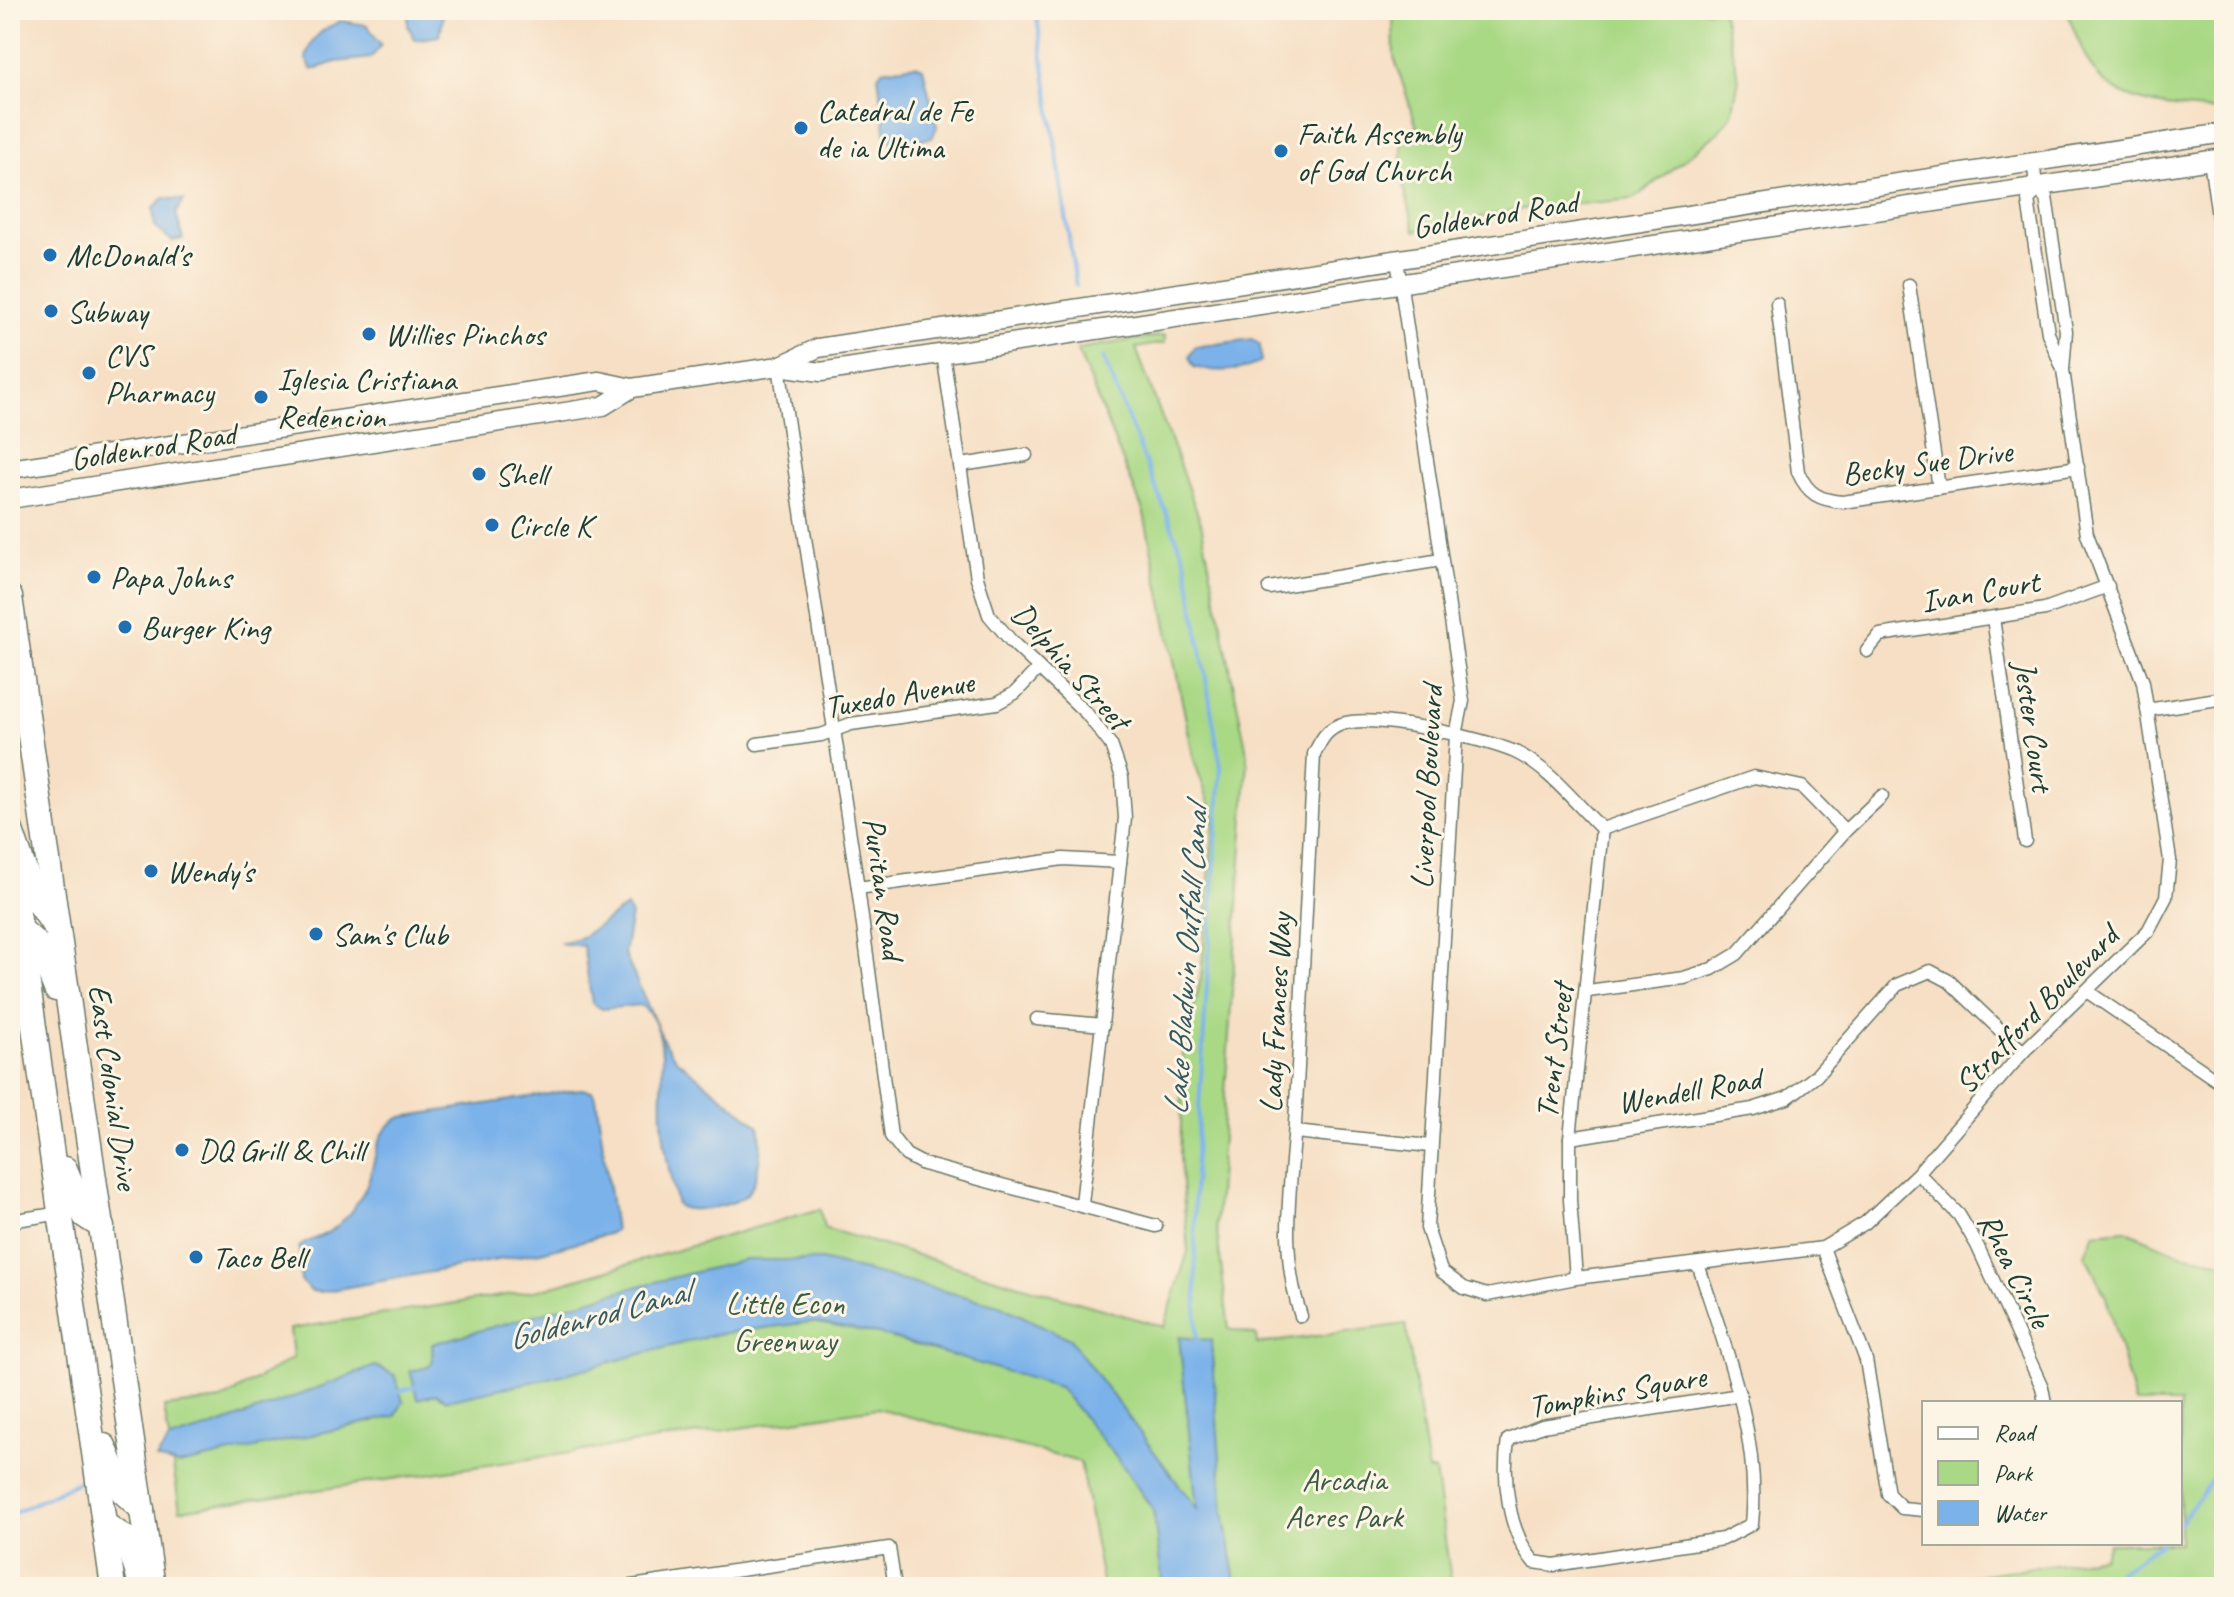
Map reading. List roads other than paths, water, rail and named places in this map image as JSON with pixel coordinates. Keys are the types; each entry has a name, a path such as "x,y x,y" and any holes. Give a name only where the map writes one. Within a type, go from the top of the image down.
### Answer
{"highway":[{"name":"East Colonial Drive","path":"10,597 153,1587"},
{"path":"10,828 33,894 59,932"},
{"path":"10,857 15,929 48,1121 113,1587"},
{"path":"15,929 39,946 74,1040"},
{"path":"48,1121 85,1216 102,1227"},
{"path":"82,1363 113,1472 123,1492 142,1509"},
{"path":"104,1524 127,1539 142,1587"}],"main road":[{"name":"Goldenrod Road","path":"10,469 599,381 632,388 779,366 818,348 2224,133"},
{"name":"Goldenrod Road","path":"779,366 821,372 2037,189 2219,155"},
{"path":"1116,327 1161,308 1172,294"},
{"name":"Goldenrod Road","path":"10,499 603,406 632,388"}],"street":[{"path":"2219,155 2223,251"},
{"name":"Stratford Boulevard","path":"1441,1271 1464,1288 1487,1295 1576,1278 1823,1248 1865,1223 1918,1173 2023,1052 2148,931 2166,897 2170,860 2147,710 2135,659 2087,534 2063,370 2066,331 2046,197 2037,189 2033,162"},
{"name":"Liverpool Boulevard","path":"1397,260 1463,701 1456,735 1430,1146 1427,1228 1441,1271"},
{"path":"1909,285 1939,488"},
{"name":"Becky Sue Drive","path":"1777,304 1798,472 1805,488 1822,501 1843,502 2078,467"},
{"name":"Delphia Street","path":"943,354 977,578 989,615 1038,669 1087,714 1111,745 1122,777 1125,818 1082,1204"},
{"name":"Puritan Road","path":"779,366 858,888 891,1136 906,1155 923,1164 1156,1226"},
{"path":"384,414 388,440"},
{"path":"961,465 1026,455"},
{"path":"1269,588 1441,560"},
{"name":"Ivan Court","path":"1867,651 1880,635 2045,609 2108,586"},
{"name":"Jester Court","path":"1993,618 2025,841"},
{"name":"Tuxedo Avenue","path":"757,744 851,724 997,703 1015,693 1038,669"},
{"path":"2147,710 2224,698"},
{"name":"Lady Frances Way","path":"1301,1316 1294,1296 1285,1217 1295,1132 1314,754 1324,734 1343,723 1373,721 1456,735"},
{"path":"1456,735 1516,753 1540,768 1602,829 1754,777 1802,787 1845,831"},
{"path":"1588,991 1684,978 1712,969 1737,954 1845,831 1882,796"},
{"name":"Trent Street","path":"1576,1278 1570,1200 1570,1138 1588,991 1602,829"},
{"path":"858,888 1063,859 1120,862"},
{"name":"Wendell Road","path":"1570,1138 1753,1109 1787,1098 1816,1076 1897,985 1930,971 1949,981 2023,1052"},
{"path":"2088,992 2224,1085"},
{"path":"1037,1019 1103,1025"},
{"path":"1295,1132 1430,1146"},
{"name":"Rhea Circle","path":"1918,1173 1959,1215 1977,1245 2042,1387 2045,1401"},
{"path":"10,1221 61,1213"},
{"path":"1823,1248 1866,1360 1888,1494 1902,1508 1922,1510"},
{"name":"Tompkins Square","path":"1698,1264 1740,1395 1755,1495 1752,1524 1723,1539 1554,1565 1534,1562 1523,1549 1509,1501 1504,1463 1508,1440 1542,1426 1740,1395"},
{"path":"625,1587 889,1548 895,1587"}],"water":[{"path":"408,10 440,10 443,16 440,36 415,40 408,26"},
{"path":"341,21 367,25 381,45 371,58 336,62 312,70 306,59 310,45 323,31"},
{"path":"915,65 923,68 937,127 932,138 894,144 886,137 878,76 882,70"},
{"path":"164,198 184,200 176,213 183,239 172,241 155,227 153,208"},
{"path":"1252,339 1260,345 1261,361 1246,368 1202,369 1194,367 1189,357 1195,347"},
{"path":"626,907 631,915 624,953 665,1044 677,1060 759,1126 760,1151 755,1179 748,1193 734,1202 702,1209 677,1205 663,1129 662,1057 657,1027 640,1005 602,1009 592,1003 583,946 560,943 582,937"},
{"path":"581,1089 592,1091 596,1097 615,1230 541,1252 321,1292 311,1291 301,1281 299,1247 335,1228 351,1211 368,1181 380,1139 392,1123 402,1117"},
{"path":"744,1260 821,1260 999,1305 1070,1339 1197,1509 1179,1337 1211,1340 1224,1513 1237,1587 1163,1587 1153,1510 1120,1462 1059,1387 878,1334 812,1322 717,1334 554,1377 447,1400 436,1394 418,1399 410,1371 428,1367 433,1361 432,1344"},
{"path":"375,1366 395,1375 403,1402 395,1416 179,1465 156,1459 169,1440 219,1425"}],"waterway":[{"name":"Lake Bladwin Outfall Canal","path":"1036,10 1076,286"},
{"name":"Lake Bladwin Outfall Canal","path":"1103,357 1186,562 1221,767 1194,1187 1197,1342"},
{"name":"Goldenrod Canal","path":"396,1392 418,1386"},
{"path":"2182,1520 2224,1463"},
{"name":"Goldenrod Canal","path":"10,1515 80,1481"},
{"path":"2098,1587 2158,1545"}],"place":[{"name":"Catedral de Fe de ia Ultima","path":"801,128"},
{"name":"Faith Assembly of God Church","path":"1281,151"},
{"name":"McDonald's","path":"50,255"},
{"name":"Subway","path":"51,311"},
{"name":"Willies Pinchos","path":"369,334"},
{"name":"CVS Pharmacy","path":"89,373"},
{"name":"Iglesia Cristiana Redencion","path":"261,397"},
{"name":"Shell","path":"479,474"},
{"name":"Circle K","path":"492,525"},
{"name":"Papa Johns","path":"94,577"},
{"name":"Burger King","path":"125,627"},
{"name":"Wendy's","path":"151,871"},
{"name":"Sam's Club","path":"316,934"},
{"name":"DQ Grill & Chill","path":"182,1150"},
{"name":"Taco Bell","path":"196,1257"}],"park label":[{"name":"Little Econ Greenway","path":"785,1322"},
{"name":"Arcadia Acres Park","path":"1344,1498"}]}
